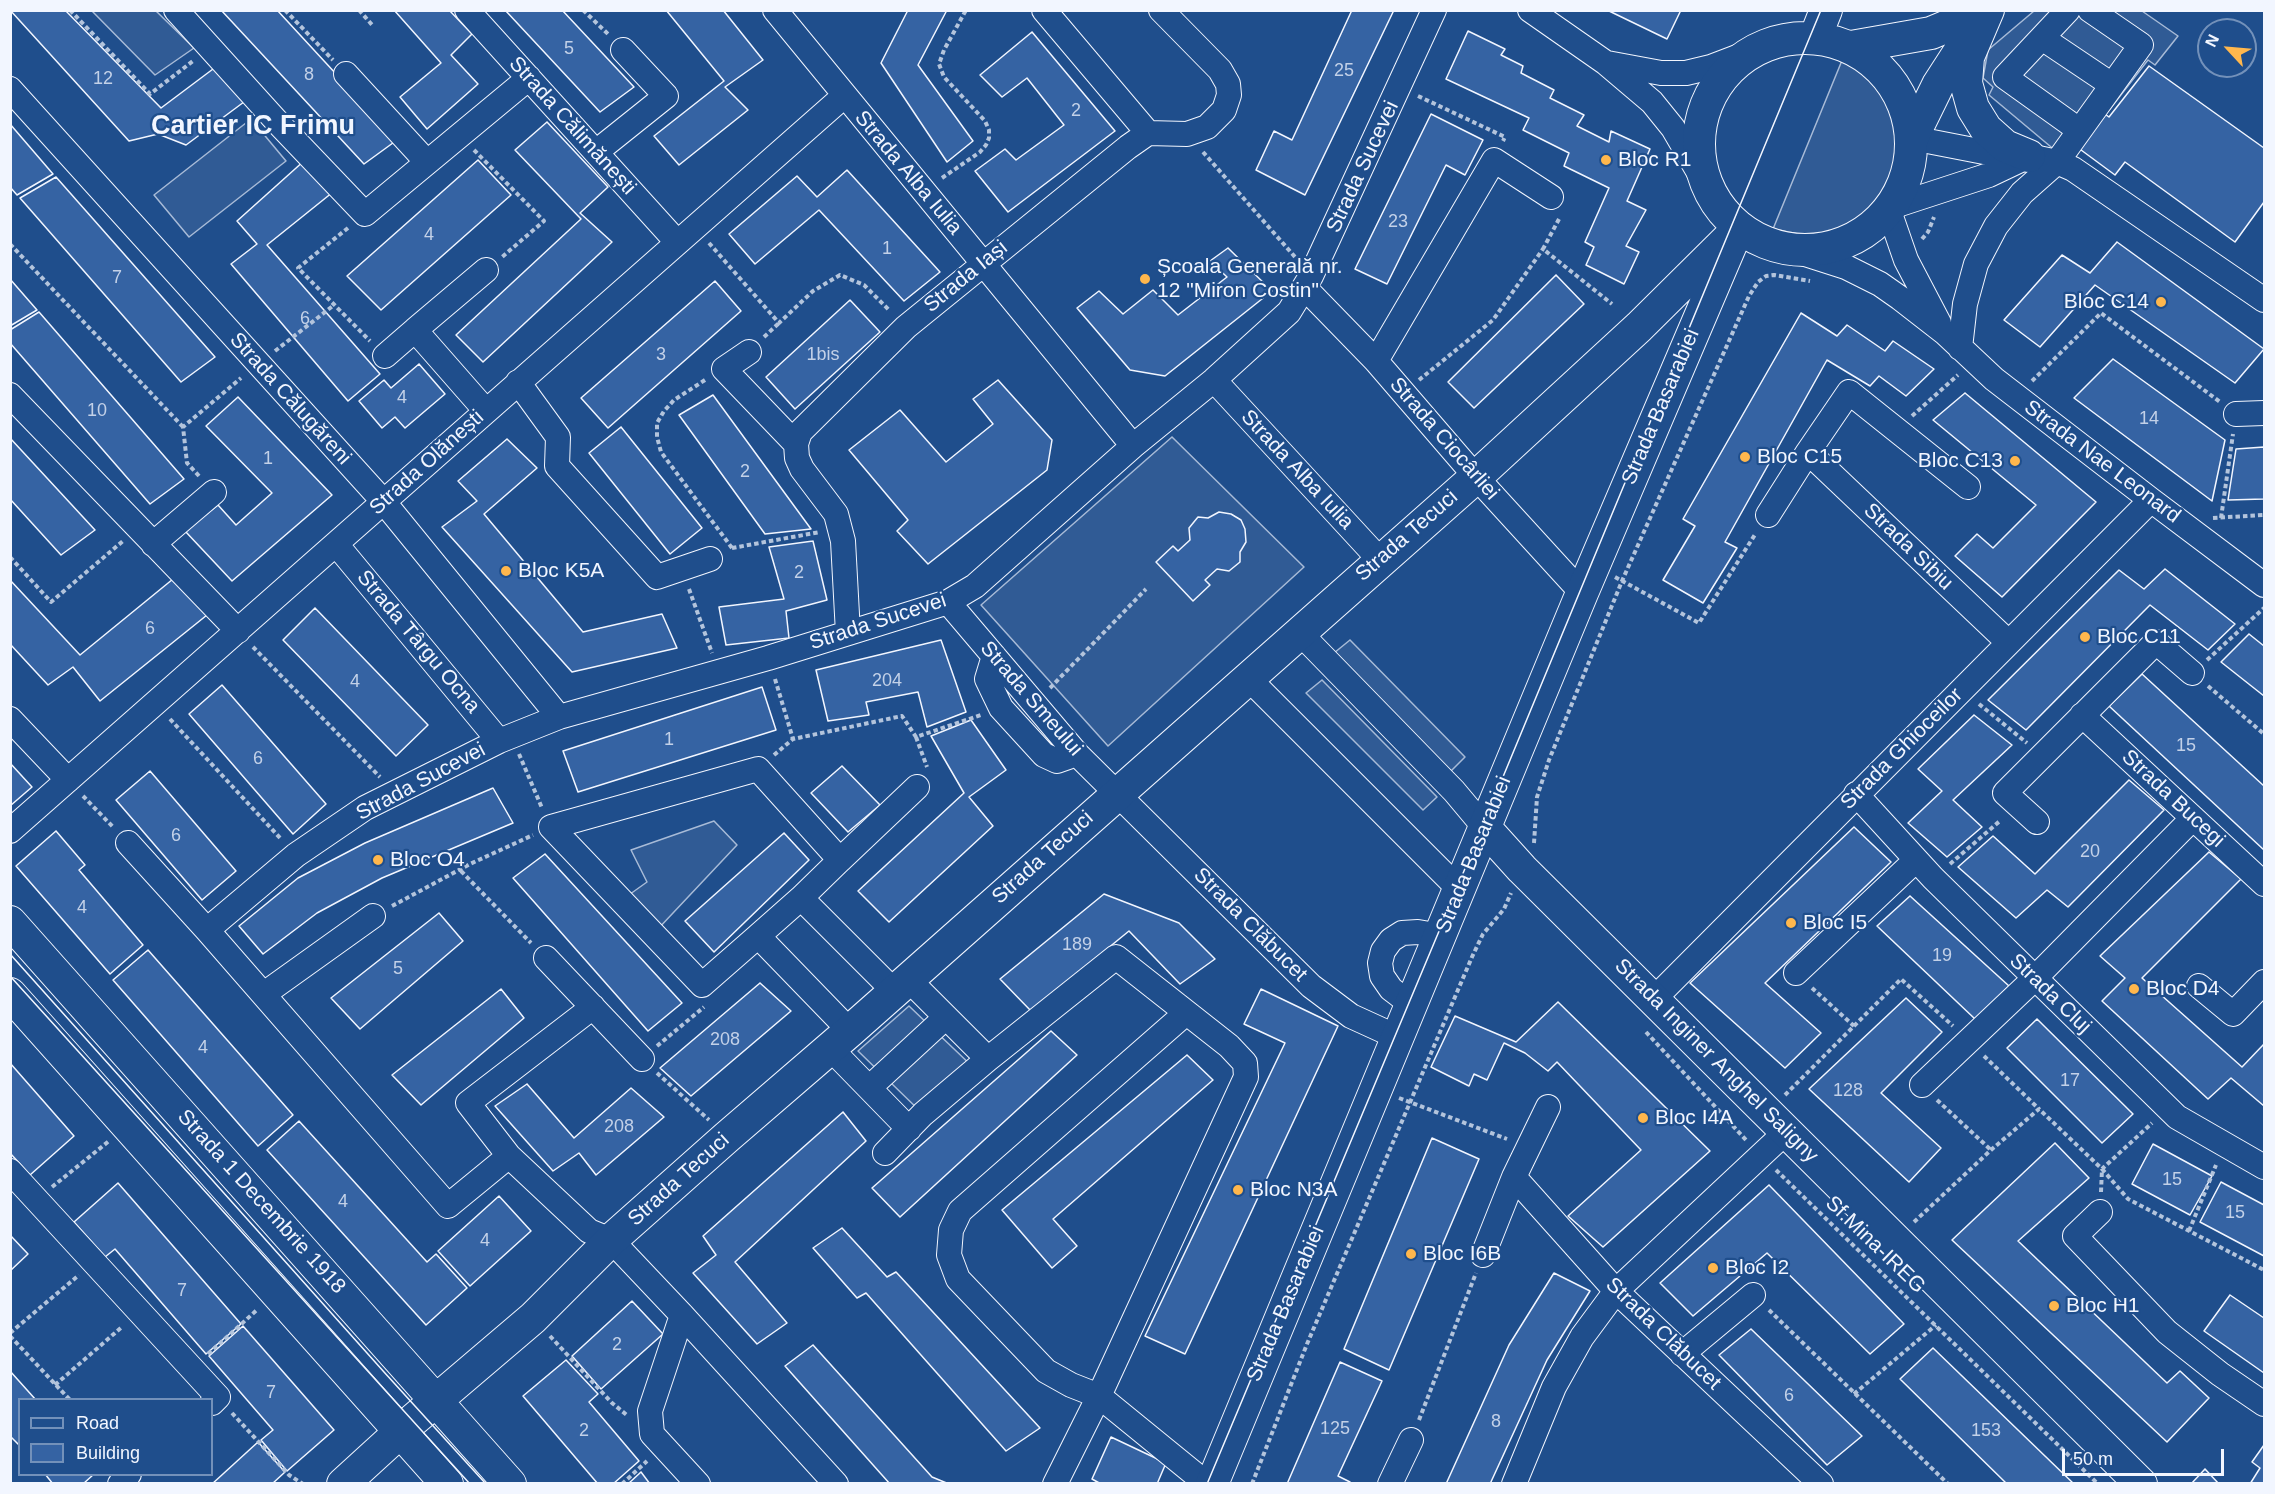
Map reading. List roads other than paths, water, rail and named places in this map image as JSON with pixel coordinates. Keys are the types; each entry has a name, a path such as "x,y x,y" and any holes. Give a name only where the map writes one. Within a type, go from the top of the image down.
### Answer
{"main road":[{"path":"1851,47 1931,33 1987,10"},
{"path":"1912,138 1943,76 1987,10"},
{"path":"1987,10 1968,57 1966,83 1973,108 1986,129 2005,146 2043,159"},
{"path":"1820,24 1851,47 1875,63 1894,84 1906,110 1912,138 1910,164 1888,208 1862,232 1845,242 1827,248 1793,250 1767,243 1738,228 1709,190 1700,159 1700,127 1710,97 1728,71 1753,51 1820,24"},
{"name":"Strada Tecuci","path":"343,1484 533,1318 611,1240 1476,477 1639,327 1738,228"},
{"name":"Strada Basarabiei","path":"1212,1484 1588,579 1738,228"},
{"name":"Strada Inginer Anghel Saligny","path":"1485,828 1522,869 2141,1484"},
{"name":"Strada 1 Decembrie 1918","path":"10,922 510,1484"},
{"path":"10,994 447,1484"}],"street":[{"path":"176,10 209,49 365,214 426,161 529,78"},
{"name":"Strada Călimănești","path":"467,10 596,152 686,235"},
{"path":"1044,10 1148,133 1187,134 1207,127 1224,110 1229,95 1227,84 1220,70 1161,10"},
{"name":"Strada Sucevei","path":"207,930 296,855 365,808 505,738 559,717 718,670 768,658 948,602 975,586 1133,446 1214,380 1289,312 1308,282 1434,10"},
{"path":"1530,10 1606,63 1652,102 1673,128 1709,190"},
{"path":"2068,10 2005,77 2079,130"},
{"path":"1959,347 1965,304 1976,264 1996,226 2022,193 2043,159 2079,130 2141,45 2090,10"},
{"name":"Strada Alba Iulia","path":"780,12 844,96 984,262 1133,446"},
{"path":"2042,38 2112,85"},
{"path":"596,152 666,96 623,50"},
{"path":"1606,63 1661,73 1686,73 1711,67 1753,51"},
{"path":"346,74 426,161"},
{"name":"Strada Călugăreni","path":"10,89 383,501 559,717"},
{"name":"Strada Olănești","path":"10,831 844,96"},
{"name":"Strada Iași","path":"796,444 800,432 906,327 984,262 1148,133"},
{"path":"1912,138 1984,152 2043,159 2073,169 2265,300"},
{"path":"1888,208 2043,159"},
{"path":"1376,361 1494,160 1551,197"},
{"name":"Strada Nae Leonard","path":"1888,208 1906,260 1959,347"},
{"name":"Strada Nae Leonard","path":"1793,250 1846,267 1900,298 2017,397 2265,585"},
{"path":"385,356 486,270"},
{"name":"Strada Ciocârliei","path":"1308,282 1476,477 1588,579"},
{"path":"415,330 486,411"},
{"path":"749,352 724,369 796,444 797,458 802,469 836,514 843,541 848,633"},
{"name":"Strada Alba Iulia","path":"1214,380 1380,560"},
{"path":"518,382 558,437 557,466 657,577 710,559"},
{"path":"1768,515 1849,392 1968,487"},
{"path":"10,395 238,631"},
{"path":"2236,414 2265,413"},
{"name":"Strada Sibiu","path":"1808,452 2008,642"},
{"path":"145,536 214,492"},
{"name":"Strada Ghioceilor","path":"1654,999 2151,500"},
{"name":"Strada Târgu Ocna","path":"336,544 505,738"},
{"name":"Strada Smeului","path":"948,602 1077,754 1117,793"},
{"name":"Strada Inginer Anghel Saligny","path":"1299,632 1454,791 1485,828"},
{"path":"2037,822 2005,793 2156,642 2192,673"},
{"path":"994,656 987,680 1001,708 1044,755 1057,761 1077,754"},
{"path":"1248,678 1460,890"},
{"name":"Strada Bucegi","path":"2082,715 2265,884"},
{"path":"10,719 68,780"},
{"path":"840,860 758,769 550,827 702,985 801,898 917,787"},
{"name":"Strada Clăbucet","path":"1117,793 1311,986 1351,1016 1398,1038"},
{"name":"Strada Cluj","path":"1856,794 1933,878 2177,1117 2224,1146 2260,1158"},
{"path":"1922,1086 2034,979 2193,818"},
{"path":"128,843 264,994 448,1206 509,1156"},
{"path":"1796,973 1916,860"},
{"path":"801,898 901,985 946,1017 988,1059"},
{"path":"264,994 373,916"},
{"path":"1412,1005 1391,989 1383,976 1380,963 1383,951 1391,940 1402,933 1418,932 1440,936"},
{"path":"758,936 840,1040 869,1088 909,1129"},
{"path":"885,1153 923,1114 1116,957 1229,1046 1245,1063 1246,1077 1099,1396 1055,1484"},
{"path":"546,958 642,1059"},
{"path":"2199,986 2233,1014 2265,982"},
{"path":"593,1007 468,1103 509,1156 589,1230 611,1240 836,1484"},
{"path":"1186,1013 960,1211 951,1230 949,1255 958,1279 1046,1371 1071,1385 1099,1396 1207,1484"},
{"path":"869,1088 946,1017"},
{"path":"1483,1255 1527,1147 1548,1107"},
{"path":"1514,1484 1554,1387 1582,1337 1616,1291 1761,1156 1778,1122"},
{"path":"10,1171 192,1368 215,1400"},
{"name":"Strada Clăbucet","path":"1514,1177 1616,1291 1821,1484"},
{"path":"2100,1212 2075,1236 2167,1332 2220,1374 2265,1404"},
{"path":"1682,1354 1753,1295"},
{"path":"682,1315 650,1411 658,1441 698,1484"},
{"path":"1390,1484 1411,1440"}],"tram line":[{"path":"1207,1484 1821,10"},
{"path":"10,954 486,1484"},
{"path":"10,976 470,1484"}],"place":[{"name":"Bloc R1","path":"1606,160"},
{"name":"Școala Generală nr. 12 \"Miron Costin\"","path":"1145,279"},
{"name":"Bloc C14","path":"2161,302"},
{"name":"Bloc C15","path":"1745,457"},
{"name":"Bloc C13","path":"2015,461"},
{"name":"Bloc K5A","path":"506,571"},
{"name":"Bloc C11","path":"2085,637"},
{"name":"Bloc O4","path":"378,860"},
{"name":"Bloc I5","path":"1791,923"},
{"name":"Bloc D4","path":"2134,989"},
{"name":"Bloc I4A","path":"1643,1118"},
{"name":"Bloc N3A","path":"1238,1190"},
{"name":"Bloc I6B","path":"1411,1254"},
{"name":"Bloc I2","path":"1713,1268"},
{"name":"Bloc H1","path":"2054,1306"}],"district":[{"name":"Cartier IC Frimu","path":"253,127"}]}
